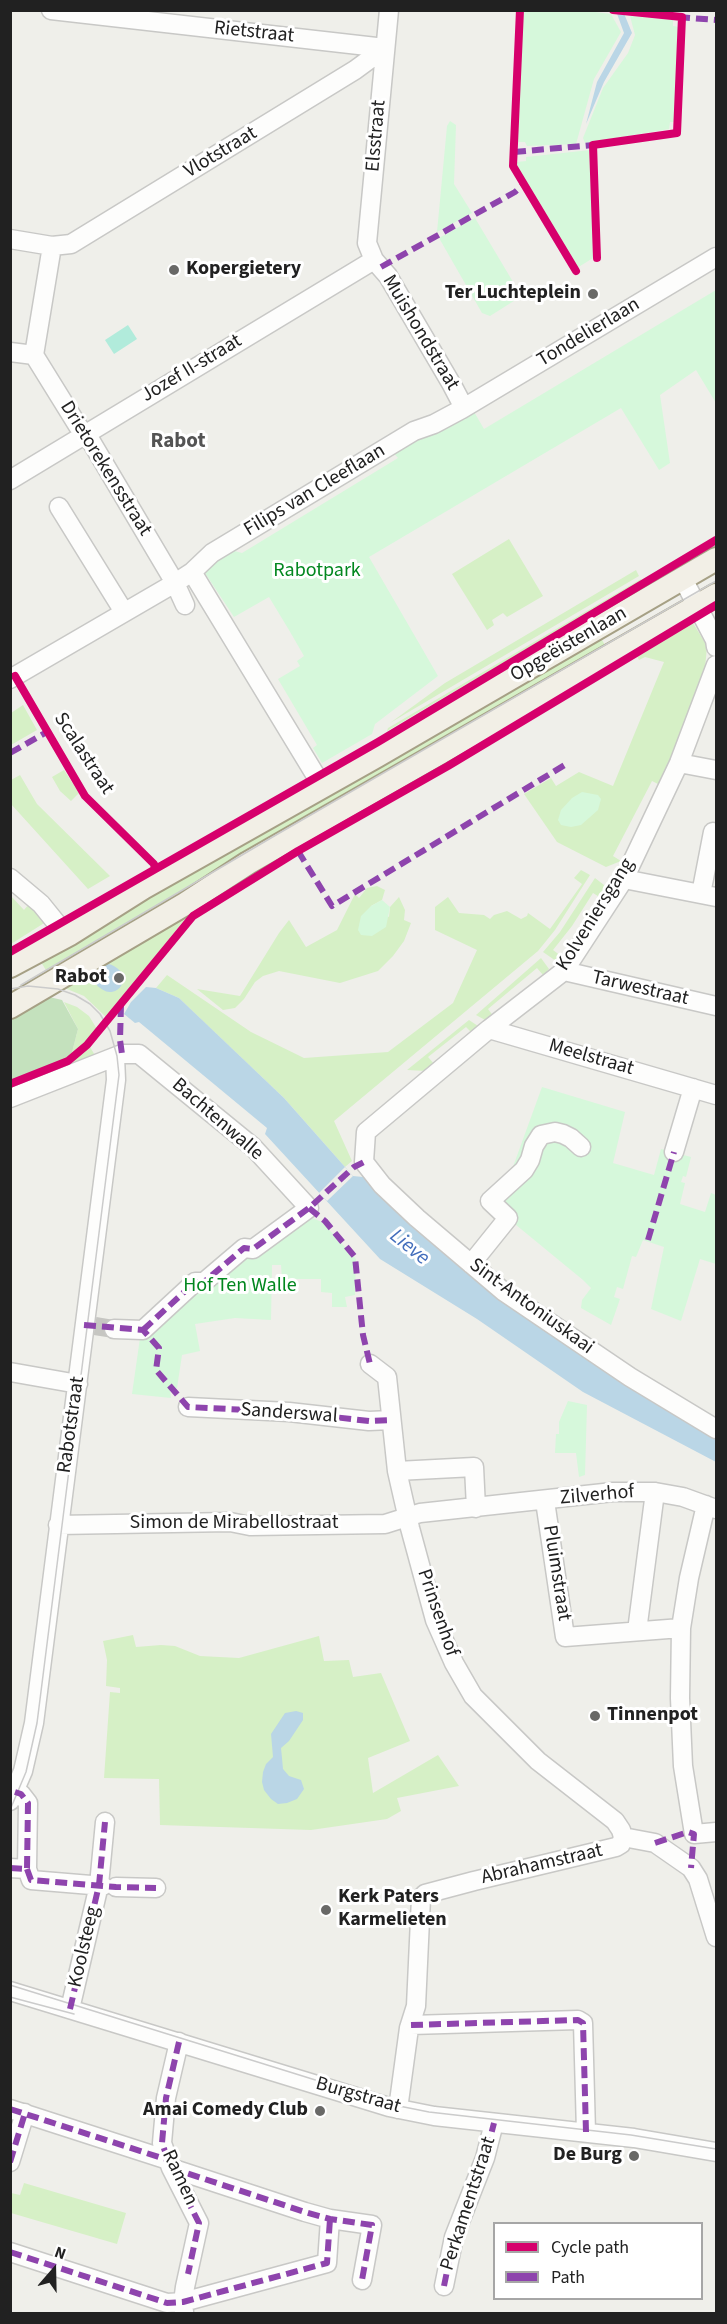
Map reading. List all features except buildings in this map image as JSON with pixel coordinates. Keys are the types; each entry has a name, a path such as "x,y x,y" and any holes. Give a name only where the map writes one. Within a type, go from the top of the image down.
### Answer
{"main road":[{"name":"Opgeëistenlaan","path":"10,966 111,910 143,888 377,756 717,559"},
{"name":"Opgeëistenlaan","path":"10,1007 185,904 248,863 707,601"}],"street":[{"name":"Rietstraat","path":"51,10 385,48"},
{"name":"Elsstraat","path":"374,260 367,243 389,10"},
{"name":"Vlotstraat","path":"52,246 71,244 355,70 385,48"},
{"path":"10,239 52,246 34,356 10,352"},
{"name":"Tondelierlaan","path":"462,409 717,257"},
{"name":"Muishondstraat","path":"374,260 388,276 452,385 462,404 462,409"},
{"name":"Jozef II-straat","path":"10,480 374,260"},
{"name":"Drietorekensstraat","path":"34,356 175,583"},
{"name":"Filips van Cleeflaan","path":"10,679 175,583 192,572 212,553 414,431 434,424 462,409"},
{"path":"59,507 124,612"},
{"path":"192,572 316,776"},
{"path":"682,579 707,601 717,647"},
{"path":"175,583 185,605"},
{"name":"Kolveniersgang","path":"364,1162 366,1132 489,1029 564,971 624,879 679,763 717,665"},
{"path":"679,763 717,770"},
{"path":"624,879 709,896 713,832"},
{"path":"10,878 41,904 58,925"},
{"name":"Tarwestraat","path":"564,971 717,1006"},
{"name":"Meelstraat","path":"489,1029 717,1095"},
{"name":"Bachtenwalle","path":"114,1329 143,1330 195,1281 204,1282 244,1248 253,1249 309,1208 253,1147 139,1053 128,1053 116,1057"},
{"path":"10,1098 116,1057"},
{"name":"Rabotstraat","path":"13,1796 23,1771 34,1723 58,1525 78,1384 89,1326 116,1080 116,1057"},
{"path":"674,1152 693,1088"},
{"path":"471,1264 508,1218 490,1201 524,1170 541,1135 555,1132 562,1134 571,1138 581,1148"},
{"name":"Sint-Antoniuskaai","path":"364,1162 371,1173 399,1201 504,1291 592,1353 717,1430"},
{"name":"Prinsenhof","path":"370,1365 387,1377 397,1471 435,1620 454,1663 473,1696 538,1761 615,1821 623,1837"},
{"path":"10,1372 78,1384"},
{"name":"Sanderswal","path":"188,1407 391,1420"},
{"path":"397,1471 474,1467 476,1508"},
{"name":"Zilverhof","path":"408,1516 613,1492 655,1492 683,1497 712,1507"},
{"path":"637,1631 655,1492"},
{"name":"Pluimstraat","path":"545,1501 565,1637 681,1628"},
{"path":"712,1507 688,1578 681,1628 680,1698 683,1766 694,1834 717,1832"},
{"name":"Simon de Mirabellostraat","path":"58,1525 230,1522 250,1527 385,1524 408,1516"},
{"path":"13,1796 21,1794 28,1803 19,1869"},
{"name":"Koolsteeg","path":"70,2009 106,1886 105,1822"},
{"name":"Abrahamstraat","path":"411,2025 416,2006 419,1904 425,1894 616,1848 621,1844 623,1837 655,1843 696,1873 717,1936"},
{"name":"Koolsteeg","path":"19,1869 31,1880 156,1888"},
{"name":"Burgstraat","path":"10,1991 398,2109 634,2138 717,2152"},
{"path":"398,2109 411,2025 578,2020 583,2023 585,2132"},
{"name":"Ramen","path":"179,2042 166,2098 162,2143 169,2164 199,2223 188,2274 184,2308"},
{"path":"10,2162 18,2111 169,2164 191,2176 330,2219 372,2225 362,2280"},
{"name":"Perkamentstraat","path":"444,2286 454,2237 485,2158 494,2122"},
{"path":"10,2252 184,2308 327,2263 330,2219"}],"green space":[{"path":"580,10 611,14 621,32 594,79 576,144 527,146 525,142 518,142 523,11"},
{"path":"630,16 673,20 673,26 679,27 675,122 670,122 669,129 585,143 583,138 603,88 628,53 635,35"},
{"path":"450,121 456,125 454,184 472,213 437,232 447,126"},
{"path":"590,150 593,258 577,268 517,168 517,162 526,161 526,157"},
{"path":"475,218 519,292 517,299 490,316 482,313 439,238"},
{"name":"Rabotpark","path":"716,290 716,403 696,370 660,395 670,463 659,470 621,408 369,557 438,676 375,724 372,734 322,763 313,748 317,745 278,679 300,666 297,661 304,656 269,597 234,617 203,570 215,564 219,554 227,549 242,553 398,458 391,450 473,410 484,429"},
{"path":"128,325 137,339 114,354 105,340"},
{"path":"509,539 543,596 507,617 503,613 492,620 494,625 487,630 452,574"},
{"path":"636,570 639,576 390,723 445,683"},
{"path":"641,579 642,581 387,731 388,728"},
{"path":"693,623 707,646 705,669 660,785 652,781 613,856 621,861 606,867 557,842 524,794 551,778 556,786 579,772 613,786 664,662 645,657 639,660 637,656"},
{"path":"599,634 608,651 47,972 41,962 142,901"},
{"path":"23,705 37,730 11,745 11,713"},
{"path":"64,770 79,793 71,801 60,791 52,777"},
{"path":"20,775 37,804 110,876 88,889 11,804 11,780"},
{"path":"582,792 598,795 601,799 598,810 581,825 571,827 561,825 558,820 561,810 572,798"},
{"path":"581,870 590,875 555,930 538,951 334,1121 352,1161 345,1167 284,1098 179,998 156,988 167,975 251,1032 304,1058 388,1052 453,1003 477,950 435,930 435,907 448,897 459,913 484,915 490,919 494,915 507,911 521,919 528,913 550,929 582,884 574,878"},
{"path":"595,878 604,885 601,898 593,893 553,950 561,956 556,961 543,952 560,932"},
{"path":"236,883 186,918 106,1017 84,996 67,989 63,982"},
{"path":"377,886 385,890 382,900 371,906 389,917 390,907 399,897 405,910 404,920 411,923 404,941 378,971 340,983 279,971 263,976 255,982 235,1008 223,1010 197,989 240,996 289,920 306,947 337,930 355,894 359,898 367,888"},
{"path":"11,896 24,910 29,904 49,920 11,944"},
{"path":"382,900 390,907 386,927 372,936 361,935 358,930 361,916 371,906"},
{"path":"541,958 549,969 543,975 537,968 488,1009 494,1017 487,1021 476,1015"},
{"path":"45,996 62,1000 78,1029 68,1068 11,1090 11,1015"},
{"path":"64,1002 77,1007 89,1016 100,1034 90,1047 96,1057 68,1068 78,1029"},
{"path":"469,1020 481,1028 473,1034 466,1027 428,1057 435,1065 426,1071 407,1070"},
{"path":"542,1087 625,1112 613,1163 654,1175 661,1149 691,1157 686,1177 683,1176 681,1182 685,1183 680,1204 705,1212 711,1193 716,1195 716,1264 700,1259 681,1321 651,1309 664,1247 643,1240 636,1257 632,1256 623,1289 617,1287 614,1297 620,1299 611,1325 581,1308 582,1300 591,1288 583,1280 482,1197 510,1175"},
{"name":"Hof Ten Walle","path":"297,1212 322,1222 356,1259 355,1295 345,1297 347,1307 332,1307 332,1293 321,1292 321,1279 282,1279 281,1265 272,1265 271,1320 235,1318 195,1324 200,1351 182,1355 177,1388 170,1387 171,1398 132,1394 142,1324"},
{"path":"568,1401 587,1405 585,1475 579,1477 576,1453 555,1453 559,1422"},
{"path":"133,1635 136,1647 175,1646 200,1656 239,1658 319,1636 324,1661 349,1660 353,1677 381,1673 410,1741 368,1758 373,1793 438,1755 459,1786 397,1798 401,1811 387,1819 311,1830 160,1825 159,1779 104,1778 110,1692 120,1693 120,1688 106,1686 107,1660 103,1641"},
{"path":"24,2183 126,2213 117,2244 11,2213 11,2193 20,2195"}],"water":[{"path":"616,11 623,11 632,33 604,82 586,124 597,82 624,33"},
{"name":"Lieve","path":"146,987 156,988 179,998 284,1098 353,1176 363,1177 412,1227 469,1275 487,1289 716,1437 716,1462 583,1392 477,1319 380,1259 265,1134 267,1128 139,1022 135,1023 124,1014 131,1002"},
{"path":"296,1711 303,1713 303,1720 289,1741 281,1748 283,1769 289,1776 301,1780 304,1789 297,1799 278,1804 264,1790 263,1772 266,1764 273,1757 271,1734 285,1713"}],"pier":[{"path":"345,1167 353,1176 327,1201 319,1193"}],"tunnel":[{"path":"95,1326 114,1329"}],"tram line":[{"path":"21,985 716,581"},
{"path":"10,989 28,986 58,989 90,1004 100,1014 110,1031 117,1056 119,1075 37,1723 26,1772 10,1810"},
{"path":"10,1985 399,2106 429,2112 631,2135 716,2149"},
{"path":"10,1997 74,2014"}],"marked path":[{"path":"678,17 716,20"},
{"path":"514,152 593,145"},
{"path":"381,267 515,192 524,184"},
{"path":"10,753 47,732"},
{"path":"298,851 332,906 568,763"},
{"path":"121,1005 122,1054"},
{"path":"648,1240 674,1152"},
{"path":"143,1330 195,1282 204,1282 244,1248 253,1249 309,1208 354,1167 364,1162"},
{"path":"309,1208 325,1221 355,1257 363,1335 370,1364"},
{"path":"84,1325 143,1330 159,1348 156,1370 188,1407 289,1412 369,1421 391,1420"},
{"path":"10,1868 27,1869 28,1803 21,1794 15,1792"},
{"path":"70,2009 99,1885 105,1822"},
{"path":"655,1843 688,1832 694,1834 691,1868"},
{"path":"27,1869 31,1880 156,1888"},
{"path":"411,2025 578,2020 583,2023 586,2132"},
{"path":"179,2042 166,2098 162,2143 171,2168 199,2223 188,2274"},
{"path":"10,2109 168,2160"},
{"path":"10,2162 25,2113"},
{"path":"444,2286 454,2237 485,2158 494,2123"},
{"path":"171,2168 305,2212 330,2219 372,2225 362,2280"},
{"path":"10,2252 167,2303 183,2302 327,2263 330,2219"}],"cycle path":[{"path":"520,10 513,166 576,271"},
{"path":"597,258 593,145 677,133 682,17 613,10"},
{"path":"10,952 378,742 716,540"},
{"path":"10,1084 68,1061 87,1045 193,916 298,851 448,766 716,605"},
{"name":"Scalastraat","path":"15,676 85,796 154,864 155,869"}],"place":[{"name":"Kopergietery","path":"174,270"},
{"name":"Ter Luchteplein","path":"593,294"},
{"name":"Rabot","path":"119,978"},
{"name":"Tinnenpot","path":"595,1716"},
{"name":"Kerk Paters Karmelieten","path":"326,1910"},
{"name":"Amai Comedy Club","path":"320,2111"},
{"name":"De Burg","path":"634,2156"}],"district":[{"name":"Rabot","path":"178,442"}]}
